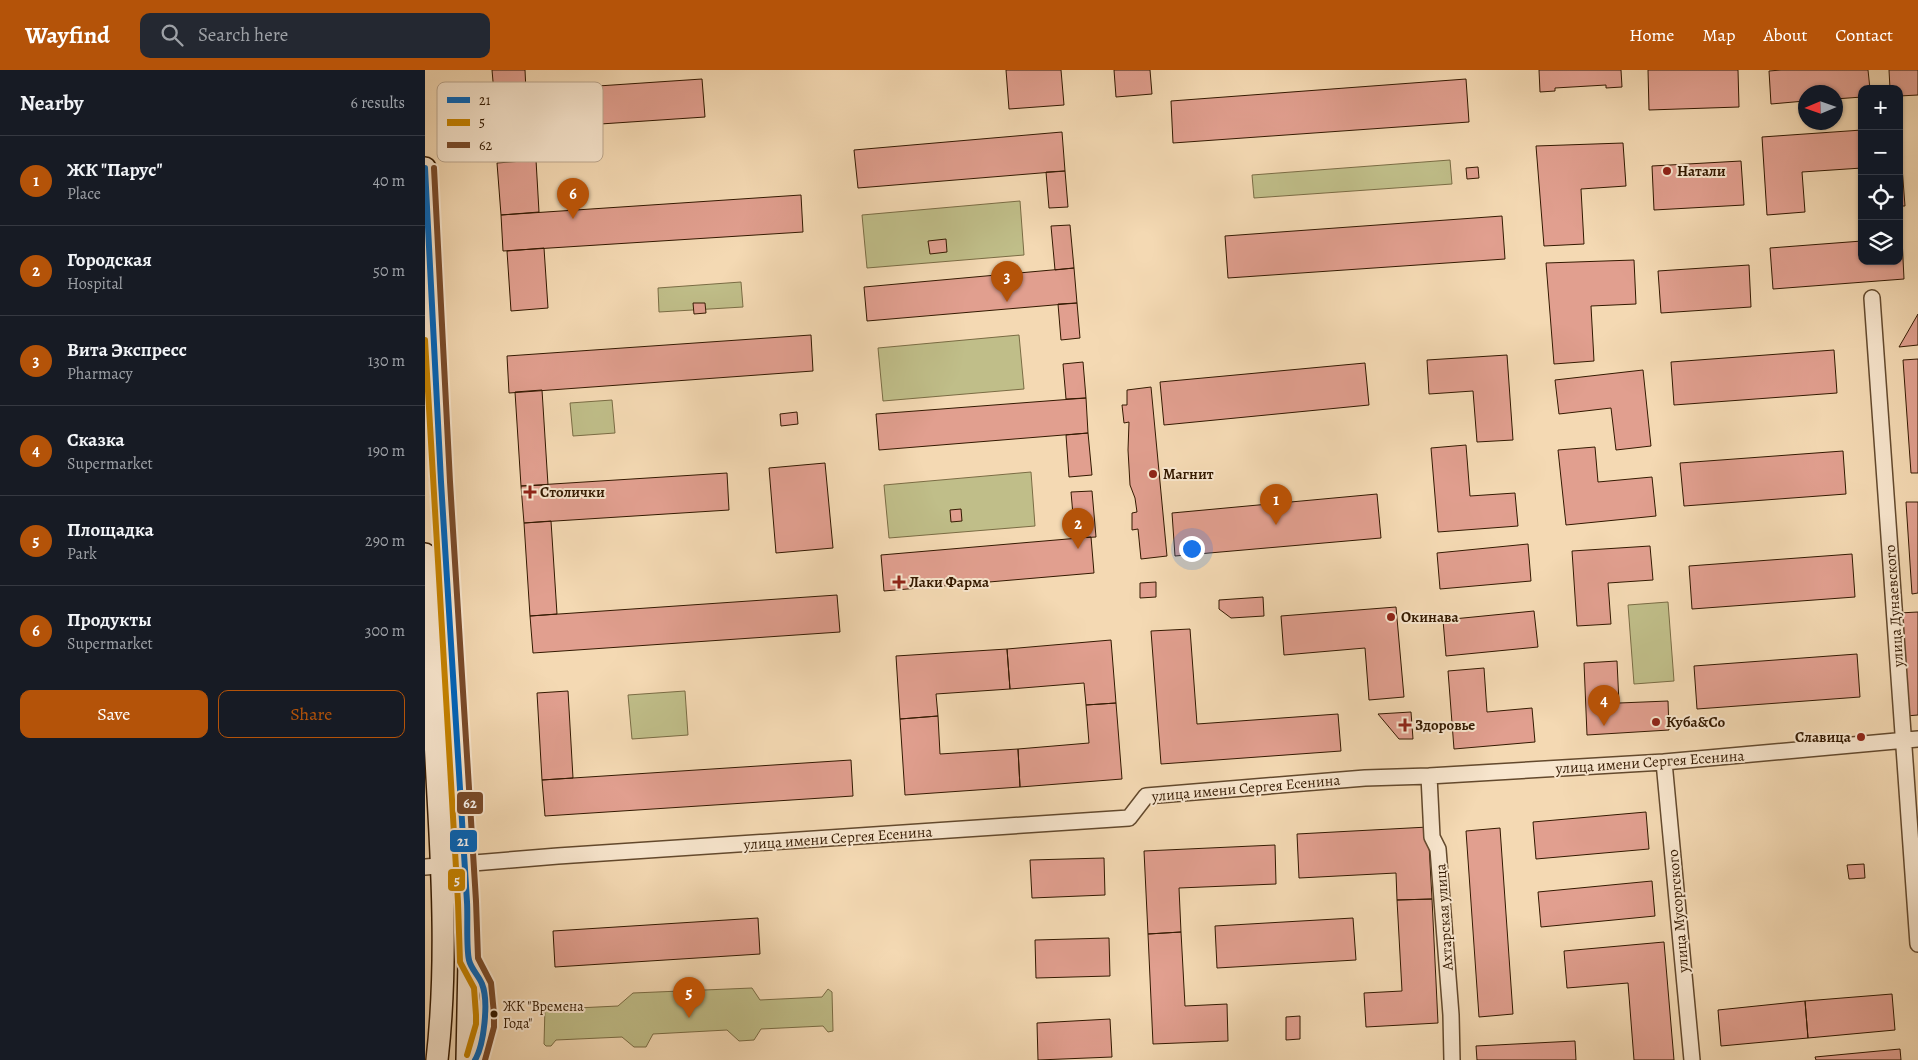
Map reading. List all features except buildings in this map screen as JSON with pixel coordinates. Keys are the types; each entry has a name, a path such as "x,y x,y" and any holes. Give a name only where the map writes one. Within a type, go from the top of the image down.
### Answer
{"main road":[{"path":"425,168 441,482 465,864 469,961 467,1060"},
{"path":"425,554 433,866 443,962 441,1030 437,1060"}],"street":[{"name":"улица Дунаевского","path":"1872,298 1911,740 1918,944"},
{"name":"улица имени Сергея Есенина","path":"433,866 1129,818 1146,796 1365,778 1665,762 1911,740"},
{"name":"улица Мусоргского","path":"1665,762 1692,1060"},
{"name":"Ахтарская улица","path":"1429,776 1432,837 1438,848 1453,1060"}],"shaded area":[{"path":"1450,160 1452,184 1254,198 1252,175"},
{"path":"1020,201 1024,255 867,268 862,215"},
{"path":"741,282 743,307 659,312 658,288"},
{"path":"1019,335 1024,389 883,401 878,348"},
{"path":"612,400 615,433 573,436 570,403"},
{"path":"1031,472 1035,526 889,538 884,485"},
{"path":"1668,602 1674,681 1634,684 1628,605"},
{"path":"685,691 688,735 632,739 628,695"},
{"path":"752,988 760,1000 822,997 828,989 832,992 833,1031 828,1032 823,1026 761,1029 754,1040 739,1041 727,1030 653,1034 646,1047 634,1047 622,1037 556,1040 551,1046 544,1044 545,1007 551,1005 556,1009 618,1006 633,993"}],"transit line":[{"name":"21","path":"425,168 441,482 467,902 468,954 470,963 482,984 485,1001 485,1023 481,1044 475,1060"},
{"name":"62","path":"434,168 478,958 491,983 494,1014 494,1027 485,1060"},
{"name":"5","path":"425,340 460,962 474,988 476,1015 476,1024 467,1055"}],"place":[{"name":"Натали","path":"1667,171"},
{"name":"Продукты","path":"573,219"},
{"name":"Вита Экспресс","path":"1007,302"},
{"name":"Магнит","path":"1153,474"},
{"name":"Столички","path":"530,492"},
{"name":"ЖК \"Парус\"","path":"1276,525"},
{"name":"Городская","path":"1078,549"},
{"name":"Лаки Фарма","path":"899,582"},
{"name":"Окинава","path":"1391,617"},
{"name":"Куба&Co","path":"1656,722"},
{"name":"Здоровье","path":"1405,725"},
{"name":"Сказка","path":"1604,726"},
{"name":"Славица","path":"1861,737"},
{"name":"ЖК \"Времена Года\"","path":"494,1014"},
{"name":"Площадка","path":"689,1018"}]}
